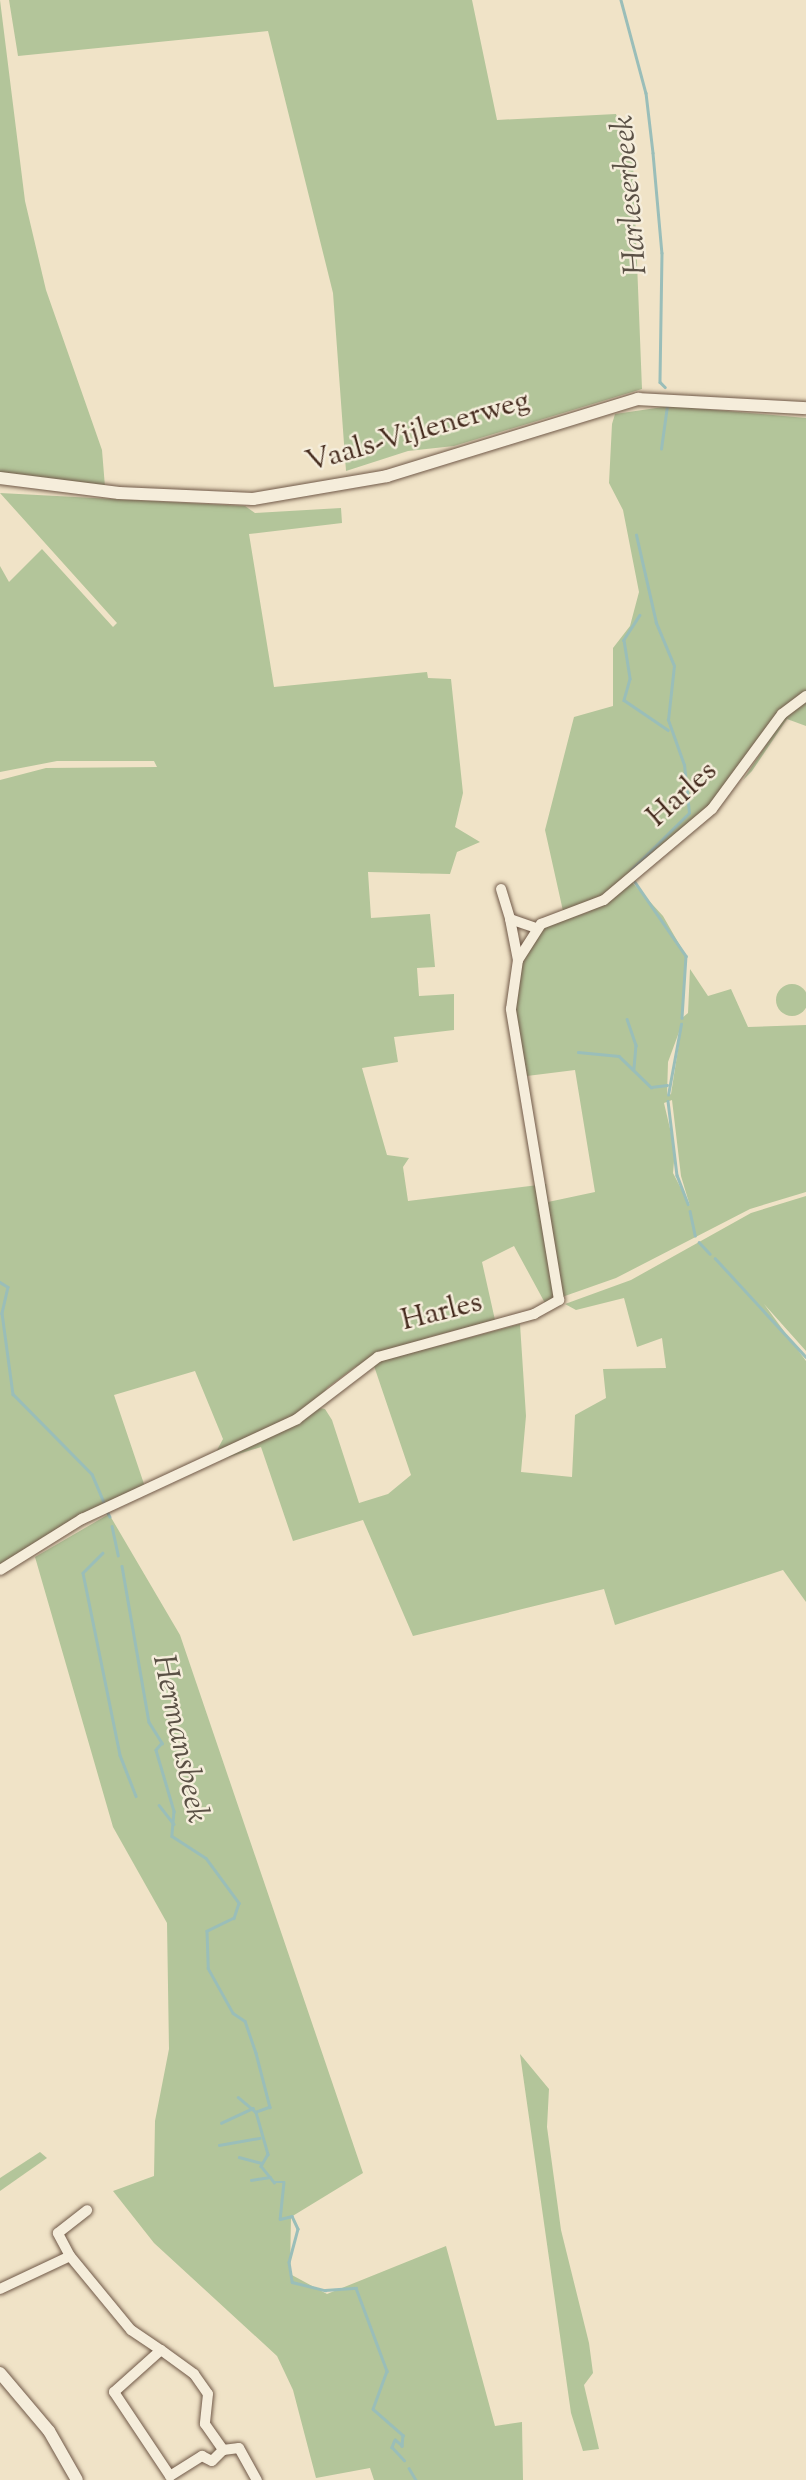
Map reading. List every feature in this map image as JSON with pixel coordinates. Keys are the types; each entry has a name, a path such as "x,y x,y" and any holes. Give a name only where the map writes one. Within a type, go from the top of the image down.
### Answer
{"street":[{"name":"Vaals-Vijlenerweg","path":"0,478 119,493 253,499 387,476 638,400 806,408"},
{"name":"Harles","path":"518,960 536,929 604,900 712,809 782,714 806,696"},
{"name":"Harles","path":"0,1570 38,1544 297,1419 378,1357 534,1314 559,1300 511,1009 518,960 501,889"},
{"path":"510,919 536,929"},
{"path":"88,2210 58,2233 70,2256 131,2330 194,2374 208,2394 205,2424 223,2450"},
{"path":"0,2289 70,2256"},
{"path":"161,2350 114,2392 170,2476 202,2456 212,2461 223,2450 239,2448 257,2480"},
{"path":"0,2373 49,2431 77,2480"}],"green space":[{"path":"0,0 25,201 46,290 102,450 105,487 0,475"},
{"path":"9,0 472,0 497,120 616,114 633,161 642,389 454,446 408,451 346,471 333,293 268,31 18,56"},
{"path":"670,406 806,418 806,692 718,797 599,899 563,911 545,830 574,717 613,706 613,648 630,626 639,592 623,510 609,483 612,424 615,414"},
{"path":"0,493 245,506 255,513 341,508 342,523 249,534 274,687 427,672 428,678 451,679 463,793 455,827 480,842 457,852 450,874 368,872 371,918 430,914 435,967 417,968 419,996 454,994 454,1030 394,1037 398,1062 362,1068 387,1155 409,1158 403,1167 408,1201 546,1184 548,1202 595,1192 575,1070 527,1076 512,992 516,971 541,928 588,912 631,881 663,916 686,956 682,1018 688,1013 690,969 708,996 731,989 748,1027 806,1025 806,1192 750,1209 616,1278 545,1303 514,1246 482,1262 495,1320 430,1337 355,1367 327,1388 314,1407 325,1409 332,1420 359,1503 388,1494 411,1475 373,1363 520,1324 526,1416 521,1472 572,1477 575,1415 606,1398 603,1369 666,1368 662,1338 637,1347 624,1298 576,1310 565,1304 631,1280 751,1213 806,1196 806,1351 764,1304 806,1361 806,1602 783,1570 615,1625 604,1589 413,1636 363,1520 293,1541 261,1447 210,1463 223,1439 195,1371 114,1395 145,1487 0,1566 0,780 46,768 157,767 154,761 57,761 0,772 0,566 9,582 42,549 113,627 117,623","holes":["682,1024 671,1094 667,1096 668,1062","672,1100 681,1176 690,1206 673,1173 675,1150 664,1103"]},
{"path":"806,700 806,726 787,719 743,780 783,719"},
{"path":"792,984 803,989 808,1000 803,1011 792,1016 781,1011 776,1000 781,989"},
{"path":"109,1514 180,1635 363,2173 291,2217 290,2274 327,2294 446,2246 495,2426 522,2422 523,2480 374,2480 370,2468 316,2478 293,2390 277,2356 154,2243 113,2191 154,2176 155,2121 169,2049 167,1923 113,1827 35,1557"},
{"path":"520,2054 549,2089 547,2127 561,2230 589,2343 593,2373 584,2385 599,2449 583,2451 571,2413"},
{"path":"40,2152 47,2158 0,2191 0,2178"}],"waterway":[{"name":"Harleserbeek","path":"621,0 646,93 653,153 662,253 660,382 665,387"},
{"name":"Harleserbeek","path":"661,449 667,406"},
{"name":"Harleserbeek","path":"631,870 689,813 684,765 668,720 674,666 656,623 636,535"},
{"path":"640,615 624,640 630,679 624,700 668,730"},
{"name":"Harleserbeek","path":"635,882 686,956 682,1018"},
{"path":"627,1019 636,1045 634,1069"},
{"name":"Harleserbeek","path":"668,1095 681,1024"},
{"path":"578,1052 619,1056 651,1087 667,1085"},
{"name":"Harleserbeek","path":"668,1101 677,1175 688,1204"},
{"name":"Harleserbeek","path":"690,1211 695,1235"},
{"name":"Harleserbeek","path":"699,1242 710,1254"},
{"name":"Harleserbeek","path":"715,1258 806,1357"},
{"name":"Hermansbeek","path":"0,1282 8,1287 2,1313 13,1394 92,1474 104,1502"},
{"name":"Hermansbeek","path":"108,1513 110,1517"},
{"name":"Hermansbeek","path":"112,1526 118,1555"},
{"path":"103,1553 83,1573 120,1755 136,1796"},
{"name":"Hermansbeek","path":"122,1566 149,1722 162,1743 156,1750 174,1811 172,1836 206,1858 239,1903 234,1918 207,1931 208,1968 233,2013 245,2021 256,2053 270,2107 256,2112 268,2154 261,2166 274,2182 284,2182 280,2219 292,2216 298,2229 289,2262 292,2282 325,2290 356,2288 387,2371 373,2409 403,2435 402,2446 395,2440 392,2447 404,2460"},
{"path":"159,1805 174,1824"},
{"path":"238,2097 256,2112"},
{"path":"221,2123 253,2108"},
{"path":"219,2145 259,2138"},
{"path":"239,2157 261,2163"},
{"path":"251,2180 270,2177"},
{"name":"Hermansbeek","path":"409,2468 416,2480"}]}
